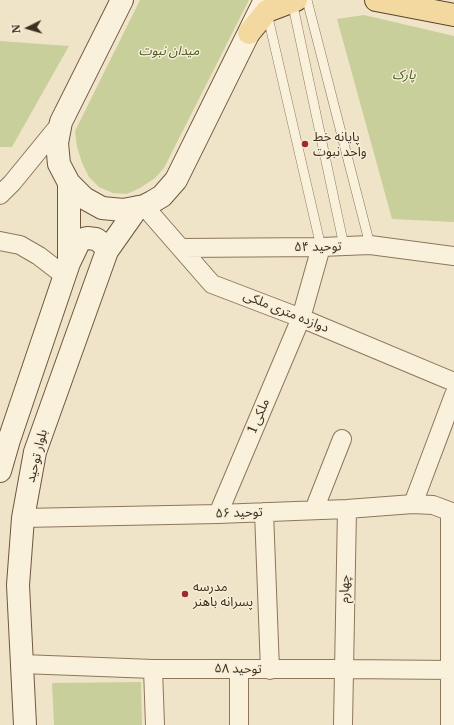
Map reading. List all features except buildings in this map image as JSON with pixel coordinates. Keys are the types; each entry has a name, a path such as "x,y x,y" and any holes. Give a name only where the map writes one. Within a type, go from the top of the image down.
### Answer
{"main road":[{"path":"122,0 61,122 57,143 60,164 69,183 84,198 102,208 123,210 141,207 162,196 176,180 249,33 266,6 298,0"},
{"path":"376,0 454,16"},
{"path":"67,269 69,183"},
{"name":"بلوار توحید","path":"25,725 18,585 23,518 35,452 107,251 141,207"},
{"path":"0,471 9,440 67,269 80,240 87,238 96,239 103,244 107,251"}],"street":[{"path":"0,195 12,183 61,122"},
{"name":"دوازده متری ملکی","path":"141,207 181,248 212,284 300,318 454,382"},
{"path":"0,241 20,245 67,269"},
{"name":"توحید ۵۴","path":"181,248 321,247 370,245 454,256"},
{"name":"ملکی 1","path":"218,514 300,318 321,247"},
{"path":"413,504 454,395"},
{"path":"314,510 342,439"},
{"name":"توحید ۵۶","path":"23,518 218,514 348,509 413,504 433,505 452,513"},
{"name":"چهارم","path":"342,725 348,509"},
{"path":"264,512 270,670"},
{"path":"450,725 452,671 452,513"},
{"name":"توحید ۵۸","path":"22,664 154,670 343,669 452,671"},
{"path":"239,669 239,725"},
{"path":"154,670 155,725"}],"lane":[{"path":"298,0 370,245"},
{"path":"298,0 344,246"},
{"path":"266,6 321,247"}],"green space":[{"name":"میدان نبوت","path":"140,0 249,0 164,168 155,178 140,188 127,194 113,193 99,187 89,177 82,163 77,147 75,131"},
{"name":"پارک","path":"364,15 454,36 454,222 392,219 337,19"},
{"path":"0,41 69,46 12,147 0,147"},
{"path":"141,682 142,725 54,725 52,683"}],"place":[{"name":"پایانه خط واحد نبوت","path":"305,144"},
{"name":"مدرسه پسرانه باهنر","path":"185,594"}]}
